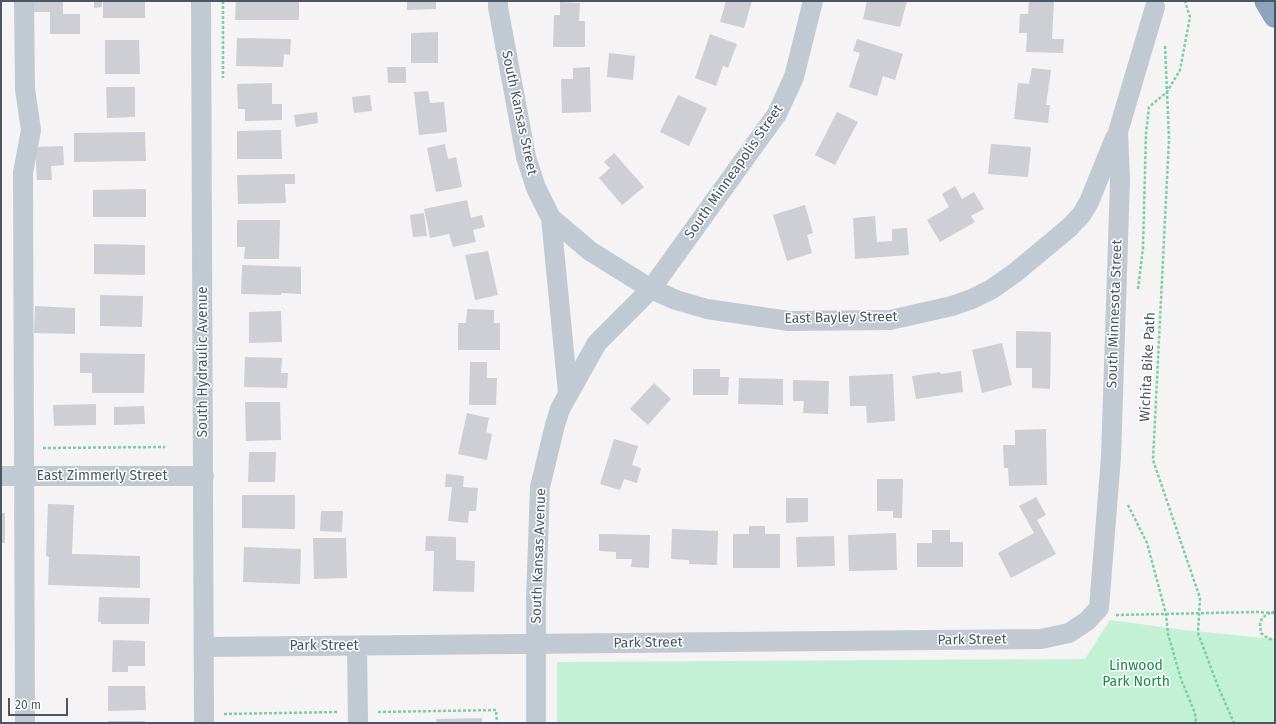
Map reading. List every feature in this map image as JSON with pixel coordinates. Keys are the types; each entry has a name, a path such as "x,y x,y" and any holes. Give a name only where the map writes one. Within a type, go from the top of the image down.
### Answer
{"highway":[{"path":"1266,1 1275,16"}],"street":[{"path":"24,1 25,89 31,130 22,173 25,723"},
{"name":"South Hydraulic Avenue","path":"202,1 204,723"},
{"name":"South Kansas Street","path":"498,1 526,157 536,188 551,218 590,251 651,289"},
{"name":"South Minneapolis Street","path":"651,289 777,114 794,77 813,1"},
{"name":"South Minnesota Street","path":"1089,618 1099,608 1111,458 1120,180 1118,132 1155,7"},
{"name":"East Bayley Street","path":"651,289 676,300 707,309 789,321 890,320 952,306 972,299 992,289 1010,276 1070,226 1082,214 1090,202 1118,132"},
{"path":"551,218 568,393"},
{"name":"South Kansas Avenue","path":"536,723 536,599 540,487 555,425 560,409 568,393 597,342 651,289"},
{"name":"East Zimmerly Street","path":"1,476 204,476"},
{"name":"Park Street","path":"204,647 1041,639 1069,633 1089,618"},
{"path":"357,646 358,723"}],"path":[{"path":"1138,294 1143,248 1146,134 1149,107 1167,92 1180,70 1190,16 1185,1"},
{"name":"Wichita Bike Path","path":"1165,40 1169,140 1153,460 1200,598 1198,633 1216,684 1234,723"},
{"path":"24,448 166,447"},
{"path":"1128,505 1146,543 1166,614 1168,634 1181,680 1195,713 1196,723"},
{"path":"1275,612 1271,612 1262,618 1260,624 1261,633 1269,639 1275,639"},
{"path":"1089,618 1166,614 1275,612"}],"green space":[{"name":"Linwood Park North","path":"1110,620 1184,630 1275,639 1275,723 557,723 557,662 1085,659"}],"building":[{"path":"34,1 63,1 63,14 80,14 80,34 50,34 50,12 34,12"},
{"path":"94,1 102,1 102,7 94,8"},
{"path":"103,1 145,1 145,18 103,18"},
{"path":"236,1 299,1 299,20 235,20"},
{"path":"407,1 436,1 436,9 407,10"},
{"path":"726,1 752,1 744,28 720,22"},
{"path":"867,1 907,1 900,27 863,19"},
{"path":"1029,1 1054,1 1052,39 1064,39 1063,53 1026,52 1027,33 1019,33 1020,14 1028,14"},
{"path":"560,2 580,3 579,21 585,21 585,47 553,47 554,15 560,15"},
{"path":"438,32 438,63 411,63 411,33"},
{"path":"710,34 737,44 728,68 723,66 716,86 695,78"},
{"path":"237,38 291,39 290,55 284,54 283,67 236,66"},
{"path":"857,39 903,54 895,80 883,76 877,96 849,87 860,53 853,51"},
{"path":"105,40 139,40 140,74 105,74"},
{"path":"609,53 635,56 633,80 607,77"},
{"path":"387,67 406,67 406,83 388,83"},
{"path":"590,67 591,112 562,113 561,79 573,79 573,68"},
{"path":"1032,68 1051,70 1046,105 1050,105 1048,123 1014,119 1018,83 1029,84"},
{"path":"272,83 272,104 282,104 282,120 245,121 245,109 238,109 237,84"},
{"path":"106,87 135,87 135,117 107,118"},
{"path":"428,91 430,103 444,102 447,132 419,135 414,92"},
{"path":"370,95 372,111 354,113 352,97"},
{"path":"678,95 707,108 689,146 660,132"},
{"path":"317,112 318,123 296,127 294,115"},
{"path":"837,112 858,122 835,165 815,155"},
{"path":"281,130 282,159 237,159 237,131"},
{"path":"145,132 146,161 74,162 74,133"},
{"path":"445,144 448,159 456,157 462,187 436,192 427,148"},
{"path":"991,144 1031,147 1028,177 988,174"},
{"path":"63,146 64,165 51,166 52,180 37,180 35,147"},
{"path":"614,153 644,187 622,205 599,178 610,168 604,162"},
{"path":"295,174 295,184 285,184 286,203 238,204 237,175"},
{"path":"955,186 962,199 974,192 984,209 971,216 975,222 940,242 927,220 949,207 942,194"},
{"path":"146,189 146,217 93,217 93,190"},
{"path":"467,200 471,218 482,215 485,227 473,230 476,242 453,247 449,234 430,238 424,209"},
{"path":"805,205 813,233 807,235 812,253 787,261 773,215"},
{"path":"424,213 427,236 413,237 410,215"},
{"path":"875,216 877,242 892,241 892,229 907,228 909,255 855,259 853,218"},
{"path":"237,220 280,220 279,259 244,259 245,247 237,247"},
{"path":"94,244 145,245 145,275 94,274"},
{"path":"488,251 498,295 475,300 465,255"},
{"path":"242,265 301,267 301,294 241,294"},
{"path":"100,295 143,296 142,327 100,326"},
{"path":"35,306 75,308 75,334 34,333"},
{"path":"467,309 494,310 494,323 500,323 500,350 458,350 458,323 466,323"},
{"path":"281,311 282,342 249,343 249,312"},
{"path":"1016,331 1051,332 1050,389 1032,388 1032,368 1016,368"},
{"path":"1002,343 1012,385 982,393 972,350"},
{"path":"80,353 145,354 144,393 92,393 92,373 80,373"},
{"path":"245,357 282,358 281,373 288,373 287,388 244,387"},
{"path":"470,362 487,362 487,378 497,378 496,405 469,405"},
{"path":"693,369 720,369 720,377 729,377 728,395 693,395"},
{"path":"961,371 963,392 916,399 912,376"},
{"path":"893,374 895,421 867,423 866,406 850,406 849,376"},
{"path":"739,378 783,379 783,405 738,404"},
{"path":"793,380 829,381 828,414 803,413 804,401 793,401"},
{"path":"654,383 671,399 648,425 630,409"},
{"path":"245,402 280,402 281,440 246,441"},
{"path":"96,404 96,425 54,426 53,405"},
{"path":"144,406 145,424 114,425 114,407"},
{"path":"467,413 489,418 486,432 492,434 487,460 458,454"},
{"path":"1046,429 1047,485 1009,486 1008,468 1004,468 1003,445 1015,445 1015,430"},
{"path":"614,439 638,446 632,465 641,468 637,483 624,479 620,490 600,484"},
{"path":"249,452 276,452 275,482 248,482"},
{"path":"446,474 464,476 463,487 478,488 476,511 469,511 468,523 448,521 452,487 445,487"},
{"path":"877,479 903,479 902,518 893,518 893,511 877,511"},
{"path":"242,495 295,495 295,529 242,528"},
{"path":"1036,497 1046,515 1037,520 1056,554 1011,578 998,553 1034,533 1019,506"},
{"path":"786,498 808,498 808,522 786,523"},
{"path":"48,504 74,505 72,554 140,556 140,588 48,585 49,557 46,556"},
{"path":"321,511 343,511 342,532 320,531"},
{"path":"1,513 5,513 5,543 1,543"},
{"path":"749,526 765,526 765,534 780,534 780,568 733,568 733,534 749,534"},
{"path":"672,529 718,531 717,565 689,564 689,560 671,559"},
{"path":"932,530 950,530 950,542 963,542 963,567 917,567 917,543 932,543"},
{"path":"896,533 897,570 849,571 848,535"},
{"path":"599,534 650,535 649,568 631,567 632,559 616,559 616,552 599,551"},
{"path":"426,536 456,537 456,560 475,561 474,592 433,591 434,551 425,551"},
{"path":"834,536 835,566 797,567 796,537"},
{"path":"313,538 346,538 347,578 314,579"},
{"path":"244,547 301,549 300,584 243,582"},
{"path":"99,597 150,598 149,624 101,624 101,622 98,622"},
{"path":"113,640 145,641 145,666 128,666 128,672 112,672"},
{"path":"108,686 145,686 146,710 108,711"},
{"path":"482,718 482,723 437,723 436,719"},
{"path":"108,721 145,721 145,723 108,723"}]}
